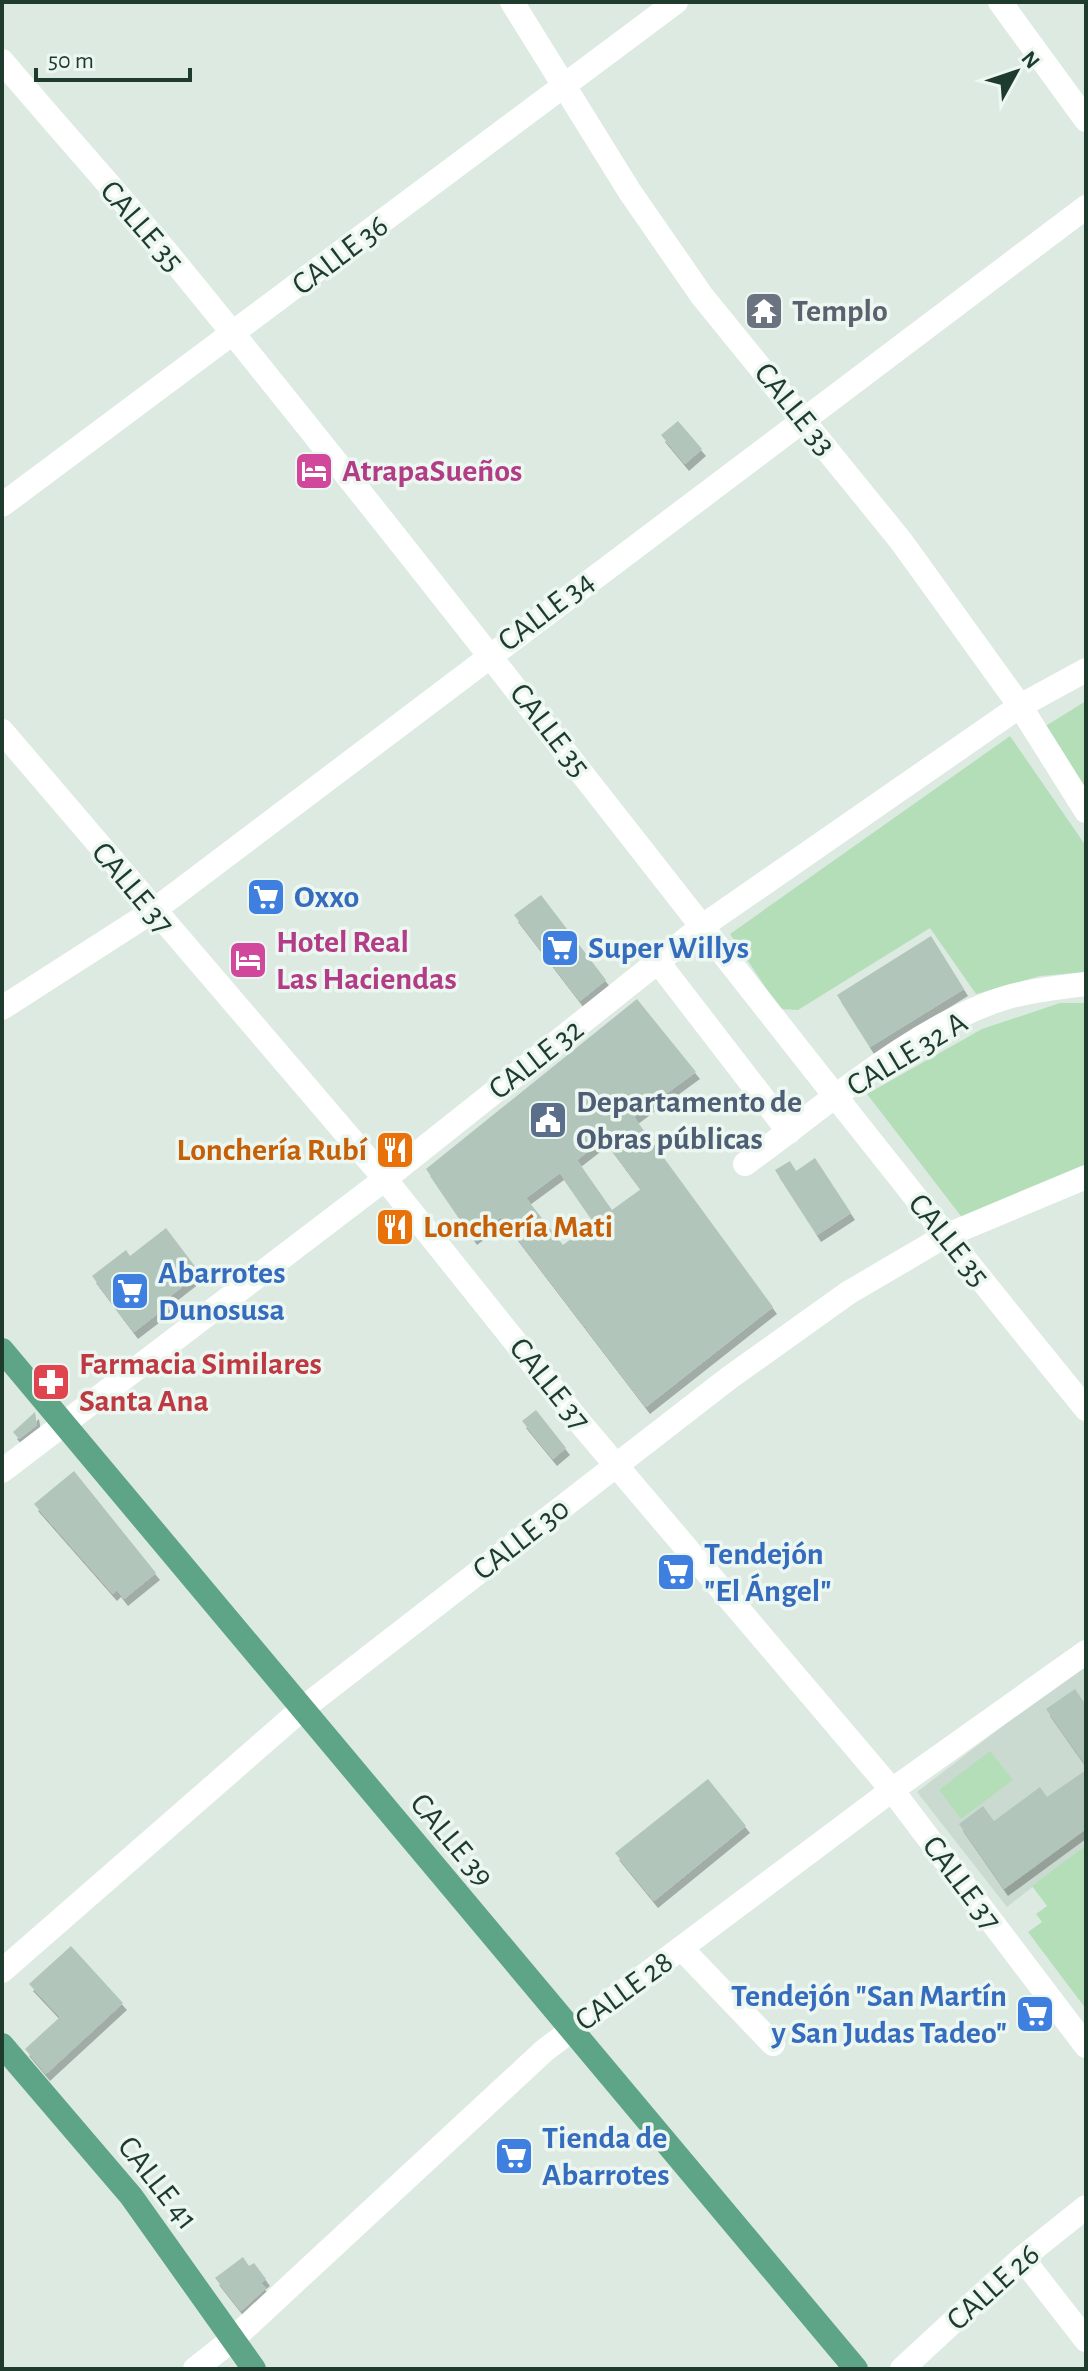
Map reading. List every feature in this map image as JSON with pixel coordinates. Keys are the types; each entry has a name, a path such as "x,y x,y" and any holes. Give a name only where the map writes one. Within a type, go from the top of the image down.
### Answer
{"main road":[{"name":"CALLE 39","path":"2,1350 856,2369"},
{"name":"CALLE 41","path":"2,2045 131,2196 254,2369"}],"street":[{"name":"CALLE 33","path":"512,2 630,192 702,296 901,541 1020,706 1086,811"},
{"name":"CALLE 36","path":"2,505 676,2"},
{"path":"1000,2 1086,120"},
{"name":"CALLE 35","path":"2,61 232,335 489,654 704,925 835,1097 1086,1409"},
{"name":"CALLE 34","path":"2,1008 153,911 489,654 1086,207"},
{"name":"CALLE 32","path":"2,1471 385,1179 704,925 1020,706 1086,670"},
{"name":"CALLE 37","path":"2,731 385,1179 616,1466 892,1790 1086,2046"},
{"path":"658,962 789,1132"},
{"name":"CALLE 32 A","path":"745,1164 835,1097 948,1023 1005,998 1086,984"},
{"name":"CALLE 30","path":"2,1971 302,1709 616,1466 848,1293 945,1236 1086,1177"},
{"name":"CALLE 28","path":"195,2369 233,2339 545,2050 892,1790 1086,1652"},
{"path":"682,1949 773,2044"},
{"name":"CALLE 26","path":"902,2369 1022,2258 1086,2207"},
{"path":"1022,2258 1086,2340"}],"shaded area":[{"path":"1086,1662 1086,1845 1007,1907 917,1792"}],"green space":[{"path":"1086,701 1086,790 1044,727"},
{"path":"1010,736 1086,846 1086,972 1040,976 976,994 930,928 798,1010 780,1009 730,934"},
{"path":"1060,1003 1086,1003 1086,1165 964,1220 867,1094 982,1029"},
{"path":"990,1751 1013,1780 961,1819 939,1790"},
{"path":"1086,1845 1086,2009 1028,1932 1042,1922 1036,1914 1047,1906 1032,1886"}],"building":[{"path":"678,421 702,449 685,464 661,435"},
{"name":"Super Willys","path":"541,895 606,980 580,1001 514,915"},
{"path":"931,936 964,989 870,1047 837,995"},
{"path":"637,999 696,1072 634,1117 773,1307 646,1407 501,1217 473,1238 426,1169","holes":["604,1139 641,1189 612,1210 577,1160","560,1173 594,1222 563,1245 526,1198"]},
{"path":"815,1158 851,1213 817,1235 775,1170 790,1161 796,1171"},
{"path":"166,1228 200,1273 164,1301 168,1306 134,1332 92,1276 126,1250 130,1256"},
{"path":"536,1410 566,1448 553,1459 522,1421"},
{"path":"35,1412 37,1425 19,1439 13,1432"},
{"path":"74,1471 156,1573 124,1599 117,1590 113,1594 34,1504"},
{"path":"1075,1689 1086,1705 1086,1766 1046,1709"},
{"path":"1086,1770 1086,1829 1004,1889 959,1824 983,1806 994,1821 1040,1787 1047,1797"},
{"path":"708,1779 746,1826 654,1901 615,1853"},
{"path":"71,1946 123,2003 46,2074 25,2049 60,2017 29,1984"},
{"path":"243,2257 249,2266 254,2263 266,2279 261,2283 266,2288 241,2311 215,2278"}],"place":[{"name":"Templo","path":"764,311"},
{"name":"AtrapaSueños","path":"314,471"},
{"name":"Oxxo","path":"266,897"},
{"name":"Super Willys","path":"560,948"},
{"name":"Hotel Real Las Haciendas","path":"248,960"},
{"name":"Departamento de Obras públicas","path":"548,1120"},
{"name":"Lonchería Rubí","path":"395,1150"},
{"name":"Lonchería Mati","path":"395,1227"},
{"name":"Abarrotes Dunosusa","path":"130,1291"},
{"name":"Farmacia Similares Santa Ana","path":"51,1382"},
{"name":"Tendejón \"El Ángel\"","path":"676,1572"},
{"name":"Tendejón \"San Martín y San Judas Tadeo\"","path":"1035,2014"},
{"name":"Tienda de Abarrotes","path":"514,2156"}]}
